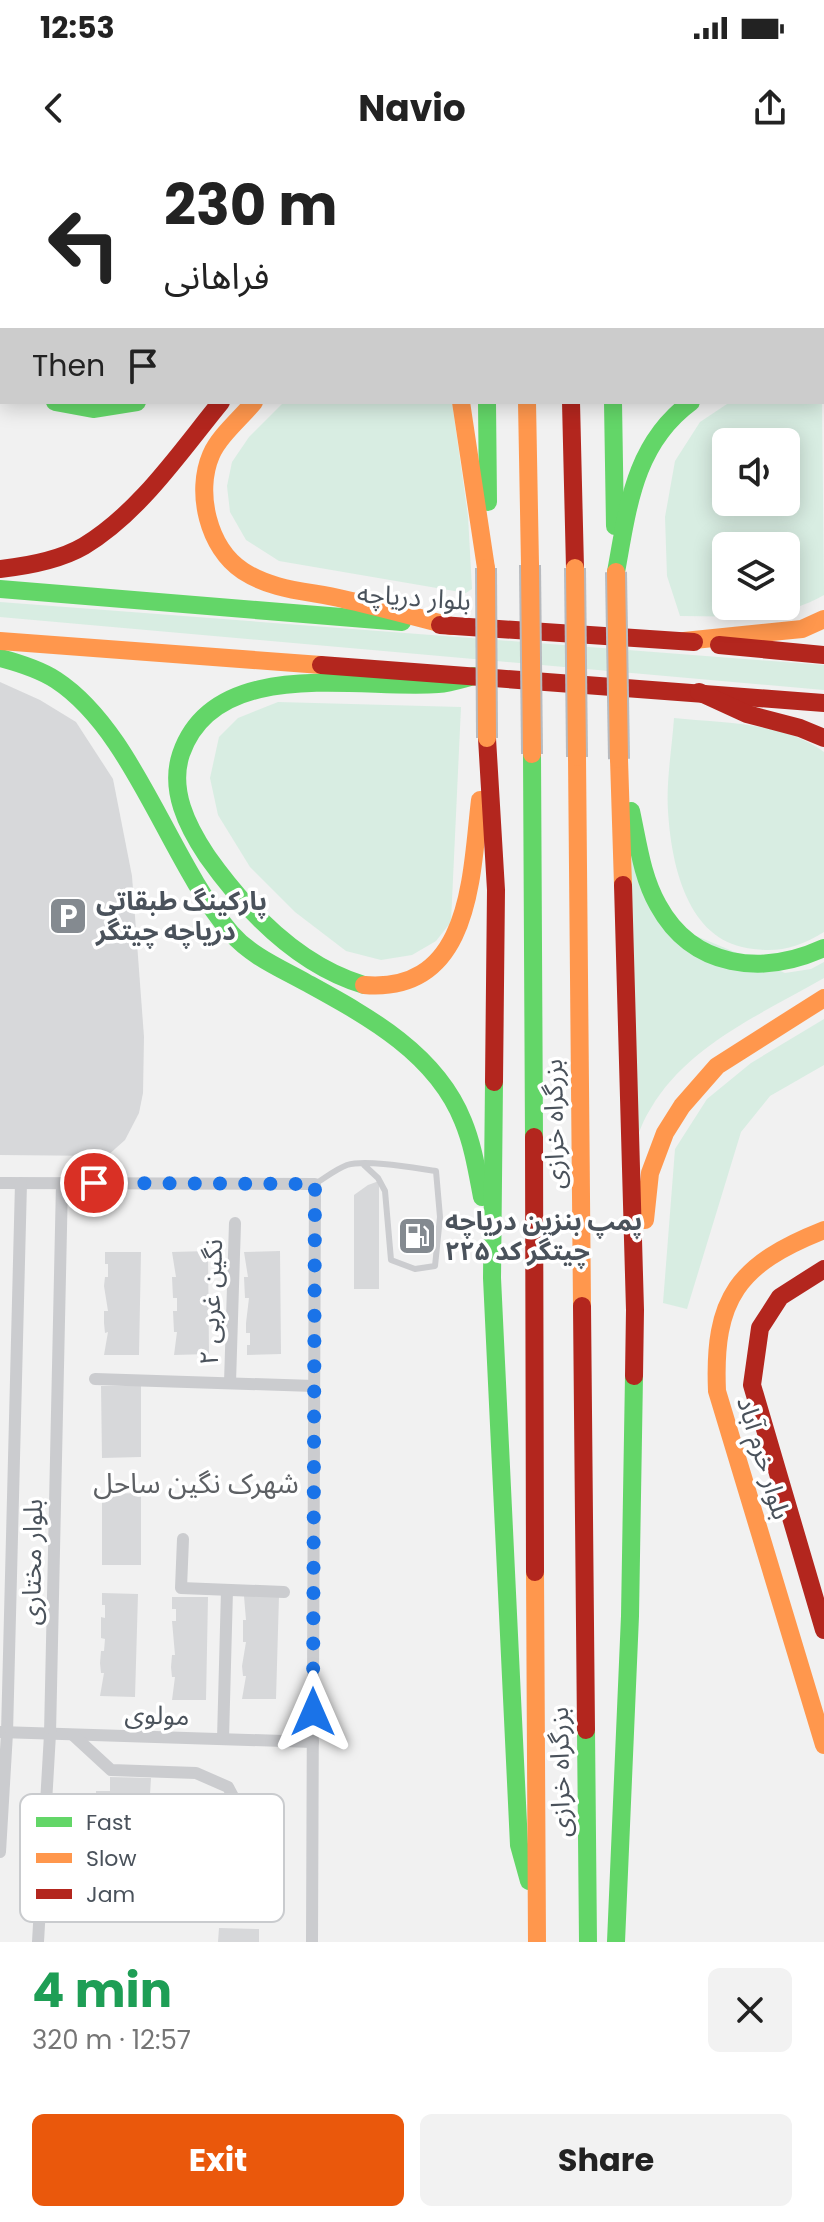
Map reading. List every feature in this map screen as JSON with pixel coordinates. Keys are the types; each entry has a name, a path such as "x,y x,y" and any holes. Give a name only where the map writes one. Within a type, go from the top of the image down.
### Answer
{"main road":[{"path":"66,404 93,409 124,404"},
{"path":"0,569 22,567 82,547 136,503 219,404"},
{"path":"252,404 212,452 204,479 207,515 218,544 241,570 276,587 340,598 451,626"},
{"path":"461,404 486,568"},
{"path":"487,404 487,738 496,890 492,1278 519,1845 537,1906"},
{"name":"بزرگراه خرازی","path":"527,404 532,754 537,1942"},
{"name":"بزرگراه خرازی","path":"571,404 588,1942"},
{"path":"613,404 619,759 635,1310 630,1616 616,1942"},
{"path":"616,572 630,502 646,451 676,411 688,404"},
{"name":"بلوار دریاچه","path":"0,589 451,626 684,641 824,655"},
{"path":"684,641 802,629 824,619"},
{"path":"0,641 824,703"},
{"path":"0,658 32,667 64,685 93,715 125,759 214,912 233,936 257,955 379,1026 426,1061 452,1094 468,1130 479,1173 492,1278"},
{"path":"474,676 442,684 277,685 241,693 217,706 191,731 178,764 178,798 192,833 215,867 264,924 320,968 341,978 366,985 406,981 434,964 454,941 468,895 487,738"},
{"path":"699,692 747,714 800,728 824,738"},
{"path":"619,759 647,881 659,908 678,932 697,946 745,965 775,965 802,959 824,948"},
{"path":"635,1310 650,1173 665,1133 682,1106 717,1066 824,998"},
{"name":"بلوار خرم آباد","path":"824,1230 776,1250 752,1271 733,1294 720,1321 716,1349 717,1391 824,1745"},
{"name":"بلوار خرم آباد","path":"824,1269 780,1297 760,1328 752,1385 824,1630"}],"street":[{"path":"0,1183 315,1184 312,1942"},
{"name":"بلوار مختاری","path":"0,1852 21,1183"},
{"name":"بلوار مختاری","path":"47,1794 62,1183"},
{"name":"نگین غربی ۲","path":"230,1383 235,1223"},
{"path":"95,1379 314,1386"},
{"path":"183,1539 181,1588 284,1592"},
{"path":"223,1739 227,1590"},
{"name":"مولوی","path":"3,1732 313,1742"},
{"path":"73,1735 111,1770 196,1773 228,1787 232,1794"},
{"name":"بلوار مختاری","path":"38,1942 39,1922"}],"lane":[{"path":"315,1184 348,1165 364,1165 402,1166 436,1171 440,1217 435,1266 415,1269 391,1260 385,1191 378,1178 364,1165"}],"green space":[{"path":"282,404 452,404 468,516 472,589 466,593 279,561 246,540 230,512 227,486 232,462 249,437"},
{"path":"727,404 822,404 824,595 800,605 800,532 712,532 712,616 680,616 667,576 665,517 675,461 700,422"},
{"path":"0,602 824,665 824,690 0,617"},
{"path":"278,702 461,707 451,922 436,941 412,955 381,960 346,951 295,912 250,867 218,815 210,778 219,737 238,718"},
{"path":"674,718 771,729 808,742 824,752 824,932 785,948 754,949 723,939 707,927 694,911 678,872 668,811"},
{"path":"628,833 658,920 785,973 811,969 824,962 824,978 728,1032 685,1066 651,1108 633,1148"},
{"path":"824,1019 824,1065 770,1096 741,1132 687,1309 663,1303 675,1149 707,1099 751,1063"}],"building":[{"name":"پارکینگ طبقاتی دریاچه چیتگر","path":"0,682 40,700 76,722 113,779 132,876 144,1037 143,1093 139,1113 125,1140 107,1156 0,1155"},
{"path":"379,1181 379,1289 354,1289 354,1195"},
{"path":"208,1251 209,1354 174,1355 177,1332 174,1332 173,1311 177,1311 177,1298 173,1298 172,1277 176,1277 172,1252"},
{"path":"280,1251 281,1354 247,1355 247,1345 250,1345 250,1333 246,1333 249,1298 245,1298 244,1277 248,1277 244,1252"},
{"path":"105,1252 141,1252 139,1355 104,1355 108,1332 105,1333 104,1323 104,1311 108,1311 104,1286 105,1277 108,1277"},
{"path":"101,1386 141,1386 141,1457 102,1458"},
{"path":"141,1493 141,1565 102,1565 102,1494"},
{"path":"102,1593 138,1594 135,1697 100,1696 104,1673 101,1673 101,1651 104,1651 105,1639 101,1638 101,1617 105,1618"},
{"path":"244,1596 279,1596 276,1699 242,1699 246,1676 243,1676 242,1666 246,1642 243,1642 243,1620 246,1620"},
{"path":"172,1597 208,1597 206,1700 172,1700 175,1677 172,1677 171,1667 172,1655 175,1655 172,1621 176,1621 176,1609 172,1609"},
{"path":"110,1777 151,1778 150,1794 96,1794 96,1791 110,1791"},
{"path":"219,1928 259,1929 259,1942 218,1942"}],"traffic: fast":[{"path":"66,404 93,409 124,404"},
{"path":"487,404 488,502"},
{"path":"613,404 615,526"},
{"path":"616,572 630,501 645,457 657,437 689,404"},
{"path":"0,589 402,622"},
{"path":"0,658 22,664 56,680 83,703 108,731 209,904 239,941 266,961 376,1023 418,1056 436,1075 463,1121 482,1197"},
{"path":"364,985 340,976 295,950 256,916 222,877 200,844 182,807 177,781 181,754 199,723 224,702 256,690 293,684 438,684 474,676"},
{"path":"532,754 534,1137"},
{"path":"631,811 648,883 658,905 690,943 731,961 754,964 801,957 824,948"},
{"path":"494,1082 492,1278 519,1845 529,1881"},
{"path":"616,1942 630,1616 634,1376"},
{"path":"586,1730 588,1942"}],"traffic: slow":[{"path":"252,404 219,441 206,470 204,486 208,518 213,534 231,561 255,578 279,587 451,626"},
{"path":"461,404 486,568"},
{"path":"527,404 530,565"},
{"path":"530,565 532,754"},
{"path":"486,568 487,738"},
{"path":"575,568 577,757"},
{"path":"616,572 619,759"},
{"path":"684,641 802,629 824,619"},
{"path":"0,641 321,665"},
{"path":"577,757 582,1306"},
{"path":"619,759 623,885"},
{"path":"364,985 400,983 426,970 446,950 459,924 468,894 480,800"},
{"path":"645,1220 650,1173 665,1133 682,1106 717,1066 824,998"},
{"path":"824,1230 770,1256 751,1271 726,1308 717,1359 717,1391 824,1745"},
{"path":"535,1572 537,1942"}],"traffic: jam":[{"path":"0,569 54,559 84,546 104,532 141,499 219,404"},
{"path":"571,404 575,568"},
{"path":"440,625 694,642"},
{"path":"719,645 824,655"},
{"path":"321,665 824,703"},
{"path":"699,692 747,714 800,728 824,738"},
{"path":"487,738 496,890 494,1082"},
{"path":"623,885 635,1310 634,1376"},
{"path":"534,1137 535,1572"},
{"path":"824,1269 780,1297 760,1328 752,1385 824,1630"},
{"path":"582,1306 586,1730"}],"place":[{"name":"پارکینگ طبقاتی دریاچه چیتگر","path":"68,916"},
{"name":"پمپ بنزین دریاچه چیتگر کد ۲۲۵","path":"417,1236"}],"district":[{"name":"شهرک نگین ساحل","path":"196,1483"}],"route":[{"path":"94,1183 315,1184 313,1712"}]}
